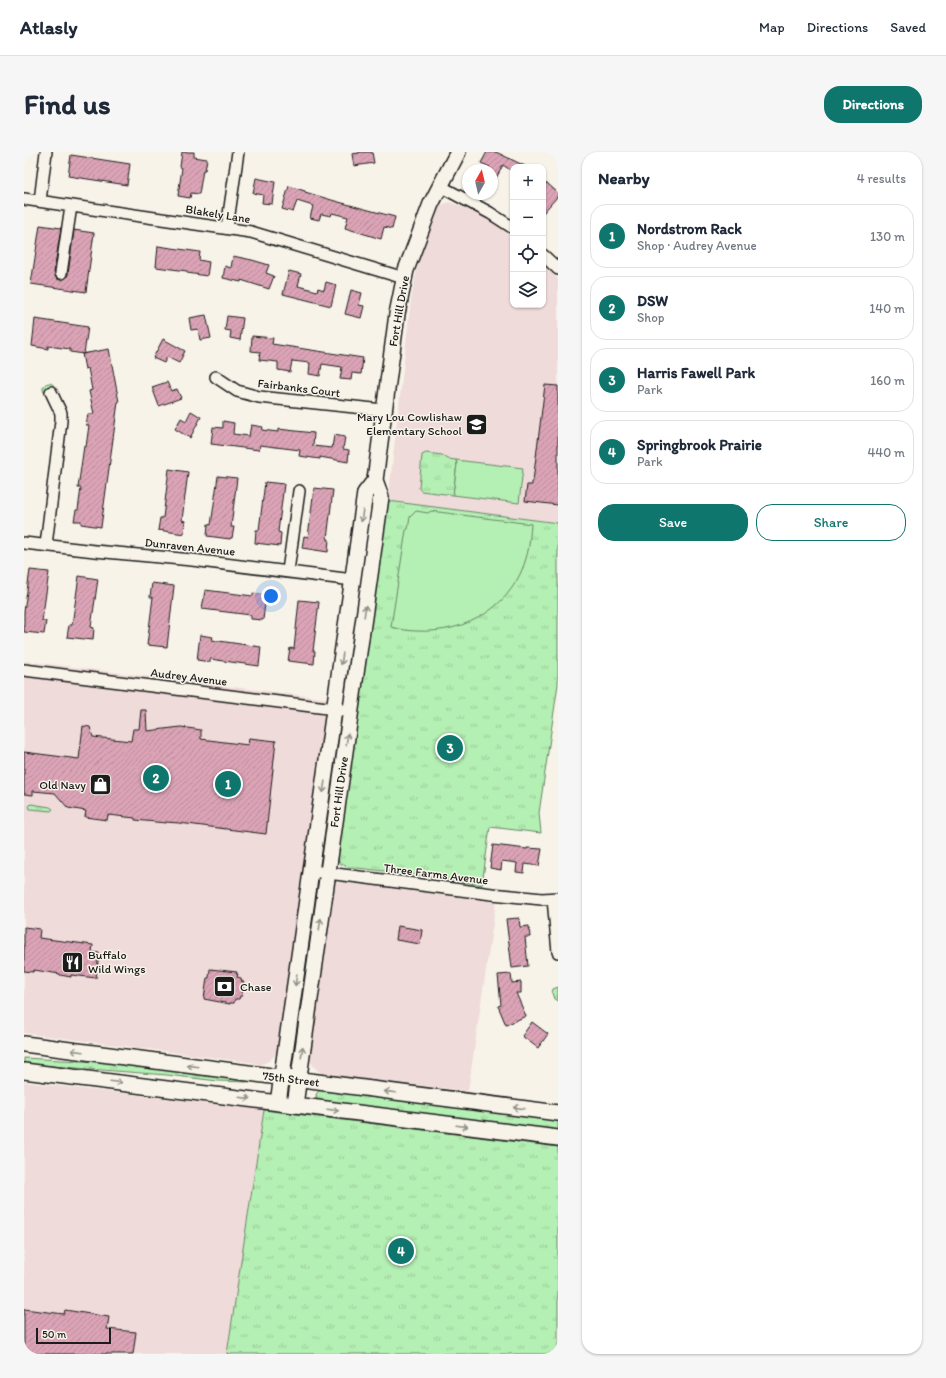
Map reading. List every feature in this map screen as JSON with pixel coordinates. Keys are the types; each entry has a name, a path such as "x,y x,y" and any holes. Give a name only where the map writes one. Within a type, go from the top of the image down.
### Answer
{"street":[{"path":"40,201 46,152"},
{"path":"227,228 238,152"},
{"name":"Fort Hill Drive","path":"295,1105 381,497 375,480 396,321 406,270 424,218 458,152"},
{"path":"440,186 490,213 510,226"},
{"name":"Blakely Lane","path":"24,199 261,234 404,278"},
{"path":"61,273 71,206"},
{"path":"546,258 558,269"},
{"name":"Fairbanks Court","path":"216,377 237,391 259,397 384,410"},
{"path":"46,546 61,421 60,413 52,392"},
{"name":"Fort Hill Drive","path":"278,1103 365,493 375,480"},
{"path":"288,571 298,491"},
{"name":"Dunraven Avenue","path":"24,542 46,546 288,571 353,580"},
{"name":"Audrey Avenue","path":"24,670 351,711"},
{"name":"Three Farms Avenue","path":"312,871 492,894 556,899"},
{"path":"556,899 558,952"},
{"name":"75th Street","path":"24,1044 558,1113"},
{"name":"75th Street","path":"24,1071 558,1138"}],"shaded area":[{"name":"Mary Lou Cowlishaw Elementary School","path":"449,202 471,210 491,221 510,236 510,308 546,308 546,268 558,279 558,523 388,501 411,300 420,258 440,206"},
{"path":"24,661 330,699 279,1047 276,1054 269,1061 259,1065 255,1063 24,1033"},
{"path":"341,882 496,902 468,1091 324,1074 318,1071 311,1063 309,1057 332,886"},
{"path":"24,1082 264,1110 227,1354 24,1354"}],"green space":[{"path":"51,383 54,384 54,394 47,395 44,394 43,387 44,384"},
{"path":"426,453 442,455 448,459 456,460 457,464 453,495 421,491 419,488 422,455"},
{"path":"456,460 523,468 519,503 453,495 457,464"},
{"path":"376,486 347,689 343,689 371,488"},
{"path":"388,501 558,523 558,684 539,813 541,833 490,827 482,885 429,876 348,867 339,863 338,853"},
{"path":"416,511 428,513 431,511 531,524 528,551 521,573 511,589 500,602 486,613 470,622 453,628 435,631 410,631 391,627 406,530 408,529 410,517"},
{"path":"338,726 341,728 324,849 321,851"},
{"path":"31,804 50,807 53,809 51,811 30,809 29,806"},
{"path":"316,891 317,893 295,1045 293,1044"},
{"path":"558,987 558,1001 554,999 552,993 553,989"},
{"path":"24,1058 118,1063 247,1079 247,1082 218,1081 167,1075 24,1064"},
{"path":"320,1090 558,1119 558,1131 317,1101 316,1094"},
{"path":"264,1110 558,1147 558,1354 227,1354"}],"building":[{"path":"182,152 194,152 194,157 207,159 205,170 203,170 199,194 191,193 190,198 178,196 182,168 180,167"},
{"path":"359,152 372,152 374,163 354,166 352,154"},
{"path":"487,152 496,152 521,164 510,164 510,170 503,165 498,175 498,164 481,163"},
{"path":"71,155 130,164 127,185 68,176"},
{"path":"256,178 275,182 272,204 262,203 263,195 253,193"},
{"path":"547,183 558,193 558,196 546,210 546,200"},
{"path":"289,186 335,201 395,217 392,229 384,227 381,239 345,228 348,217 332,213 331,216 321,214 319,220 310,218 313,206 297,201 293,212 282,209"},
{"path":"40,225 61,228 54,272 56,278 60,280 66,278 68,274 74,230 94,233 86,292 31,284"},
{"path":"158,246 200,252 199,260 209,262 207,276 187,273 187,271 156,267"},
{"path":"233,256 269,265 266,273 274,276 269,289 241,280 241,282 223,278 225,266 231,268"},
{"path":"289,271 301,274 298,286 317,291 318,288 324,290 326,282 336,285 331,306 283,294"},
{"path":"351,290 362,293 359,305 364,306 361,318 345,314"},
{"path":"206,315 211,338 200,340 198,329 191,330 189,318"},
{"path":"227,316 243,318 240,340 230,338 231,331 225,330"},
{"path":"35,319 88,327 84,354 70,352 70,349 48,346 48,349 32,346"},
{"path":"252,336 273,338 272,344 363,358 361,374 352,373 351,380 340,379 342,367 322,364 320,376 309,374 310,363 292,361 290,372 278,370 278,362 259,360 260,352 251,351"},
{"path":"163,339 185,351 179,363 167,357 164,363 153,358"},
{"path":"109,349 119,402 101,527 81,524 81,521 74,521 76,510 78,510 81,488 78,488 84,446 86,447 89,425 86,425 88,414 94,414 89,391 92,390 88,368 85,369 82,354"},
{"path":"167,382 171,391 177,389 181,398 159,406 152,387"},
{"path":"545,385 558,386 558,505 525,501 527,485 532,485 533,481"},
{"path":"191,411 201,417 190,438 175,429 181,418 186,421"},
{"path":"223,421 234,423 233,434 249,436 251,425 263,427 262,430 278,432 278,429 314,433 313,446 332,448 334,435 345,437 343,449 349,450 348,462 320,457 320,459 299,456 300,450 260,445 259,450 211,444 213,427 223,428"},
{"path":"169,469 188,472 182,520 185,521 184,534 158,530 160,518 163,518"},
{"path":"218,476 237,478 231,527 234,527 232,538 230,539 207,536 208,524 211,525"},
{"path":"265,482 284,484 278,532 281,533 280,546 255,543 256,530 259,530"},
{"path":"314,488 333,490 327,539 329,539 328,552 302,548 304,536 308,537"},
{"path":"30,570 49,572 42,621 46,621 44,634 24,632 24,612"},
{"path":"79,576 98,579 91,627 94,628 93,640 67,637 69,625 72,625"},
{"path":"152,583 174,586 167,647 147,645 153,597 150,597"},
{"path":"205,590 253,596 253,593 266,595 263,620 251,619 251,615 202,609"},
{"path":"299,600 319,602 313,651 315,651 314,664 288,661 290,648 294,649"},
{"path":"200,635 213,637 212,640 261,647 259,666 210,659 210,662 197,660"},
{"path":"141,710 146,710 147,731 181,727 201,730 201,739 248,745 249,738 276,741 266,834 179,823 135,820 135,818 108,815 107,820 85,817 86,811 68,808 55,793 33,791 33,795 24,794 24,752 79,759 83,726 90,727 93,737 131,741 133,729 139,729"},
{"path":"493,845 527,849 542,849 539,866 525,864 524,873 516,872 517,863 502,861 501,870 490,868"},
{"path":"519,918 520,927 529,926 530,937 525,937 528,966 512,968 506,919"},
{"path":"398,926 422,930 420,944 396,940"},
{"path":"24,927 40,929 39,938 93,945 92,952 99,953 96,978 71,975 71,977 34,970 33,972 24,971"},
{"name":"Chase","path":"210,969 237,972 237,977 241,978 242,982 244,982 242,996 240,996 239,999 235,999 234,1003 230,1004 204,999"},
{"path":"511,974 512,983 521,982 521,993 516,993 526,1016 506,1025 498,1006 501,1005 498,975"},
{"path":"532,1022 548,1034 538,1048 522,1036"},
{"path":"24,1309 64,1314 65,1310 109,1317 107,1329 136,1332 133,1354 24,1354"}],"place":[{"name":"Mary Lou Cowlishaw Elementary School","path":"477,424"},
{"name":"Harris Fawell Park","path":"450,748"},
{"name":"DSW","path":"156,778"},
{"name":"Nordstrom Rack","path":"228,784"},
{"name":"Old Navy","path":"101,785"},
{"name":"Buffalo Wild Wings","path":"73,962"},
{"name":"Chase","path":"224,987"},
{"name":"Springbrook Prairie","path":"401,1251"}]}
